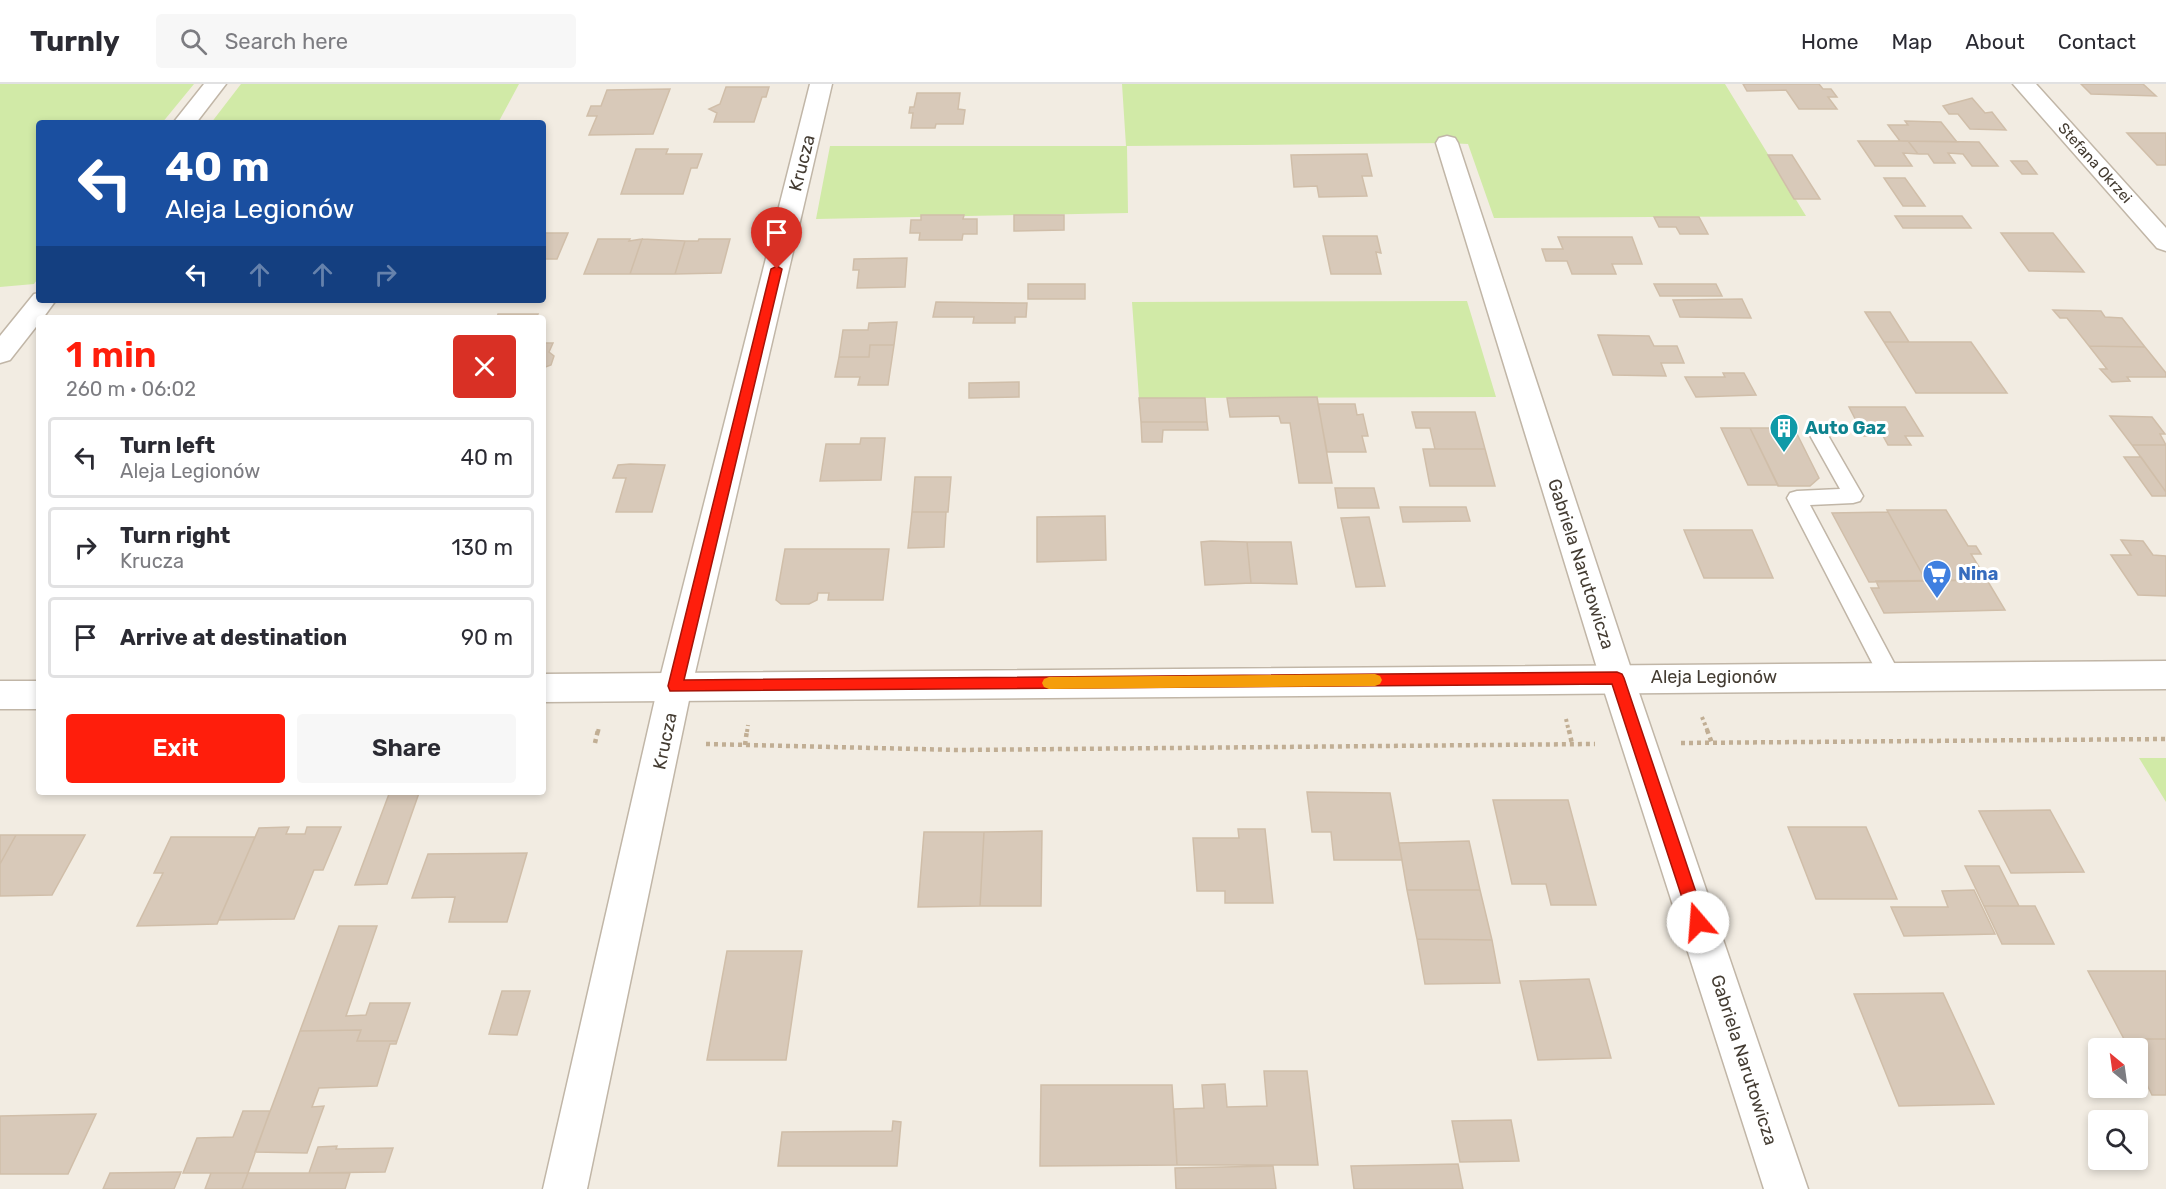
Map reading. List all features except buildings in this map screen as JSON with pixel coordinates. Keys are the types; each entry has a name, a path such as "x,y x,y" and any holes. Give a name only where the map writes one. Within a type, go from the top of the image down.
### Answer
{"street":[{"path":"186,120 215,84"},
{"name":"Krucza","path":"566,1189 675,686 822,84"},
{"name":"Stefana Okrzei","path":"2024,84 2166,243"},
{"name":"Gabriela Narutowicza","path":"1447,143 1617,678 1786,1189"},
{"path":"0,354 41,303"},
{"name":"Aleja Legionów","path":"546,688 2166,675"},
{"path":"0,695 36,695"}],"lane":[{"path":"1816,430 1852,496 1797,498 1890,676"}],"path":[{"path":"1675,743 2166,739"},
{"path":"698,744 959,750 1600,745"}],"green space":[{"path":"0,84 194,84 164,120 36,120 36,281 34,284 0,287"},
{"path":"241,84 519,84 500,120 213,120"},
{"path":"1122,84 1725,84 1806,216 1494,218 1468,144 1447,143 1127,146 1128,213 816,219 830,146 1126,146"},
{"path":"1467,301 1496,397 1139,398 1132,302"},
{"path":"2139,758 2166,758 2166,802"}],"slow traffic":[{"path":"1049,683 1375,680"}],"place":[{"name":"Auto Gaz","path":"1784,454"},
{"name":"Nina","path":"1937,600"}],"route":[{"path":"777,269 675,686 1617,678 1698,922"}]}
